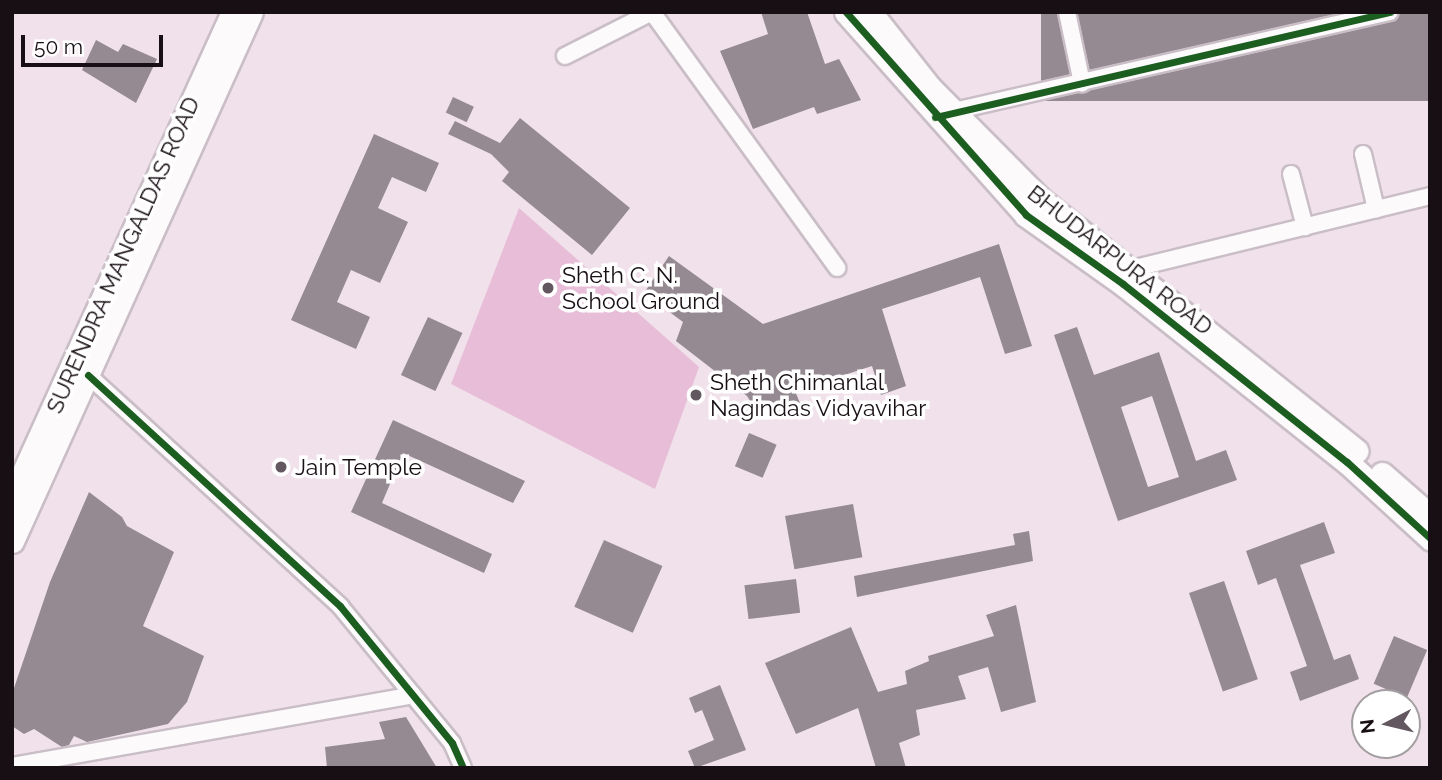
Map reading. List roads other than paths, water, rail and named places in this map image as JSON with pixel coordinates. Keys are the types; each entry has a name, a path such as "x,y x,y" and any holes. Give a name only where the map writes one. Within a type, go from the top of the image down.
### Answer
{"main road":[{"name":"SURENDRA MANGALDAS ROAD","path":"14,488 233,12"},
{"name":"SURENDRA MANGALDAS ROAD","path":"12,541 251,12"},
{"name":"BHUDARPURA ROAD","path":"846,12 943,114 1124,275 1265,387 1428,526"},
{"name":"BHUDARPURA ROAD","path":"870,12 943,114"}],"street":[{"path":"565,56 652,12 837,268"},
{"path":"1067,12 1082,83"},
{"path":"943,114 1082,83 1344,17 1390,12"},
{"path":"1363,154 1376,209"},
{"path":"1291,174 1305,227"},
{"path":"1124,275 1430,196"},
{"path":"88,375 340,606 452,743 463,768"},
{"path":"12,766 413,695"}],"place":[{"name":"Sheth C. N. School Ground","path":"548,288"},
{"name":"Sheth Chimanlal Nagindas Vidyavihar","path":"696,395"},
{"name":"Jain Temple","path":"281,467"}]}
